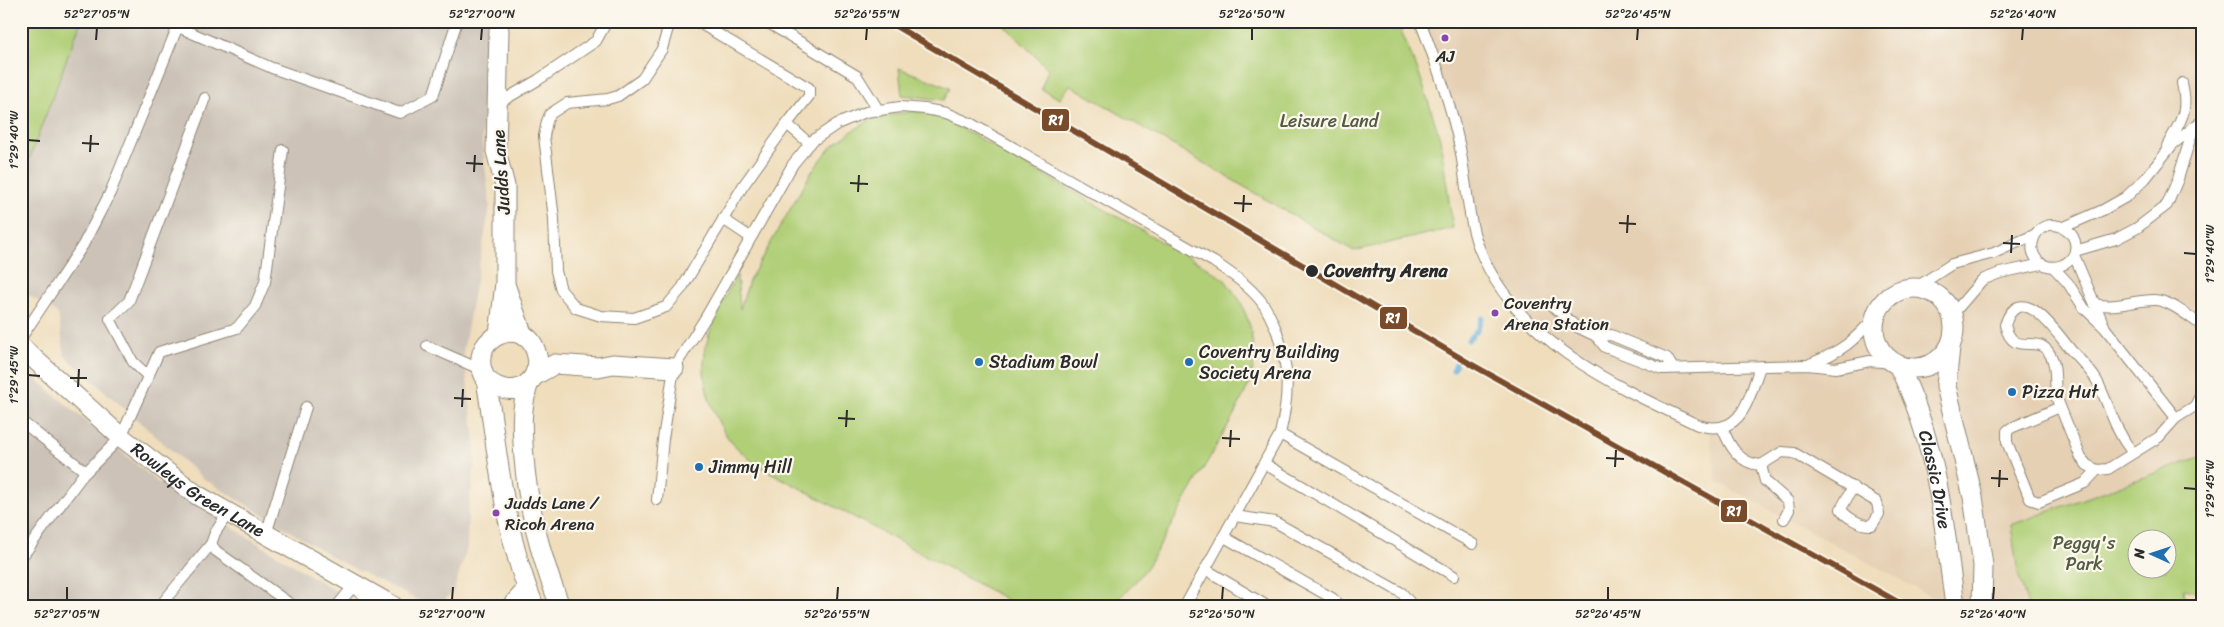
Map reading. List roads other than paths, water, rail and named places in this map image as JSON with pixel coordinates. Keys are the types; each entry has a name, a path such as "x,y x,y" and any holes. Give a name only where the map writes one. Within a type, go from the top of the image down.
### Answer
{"street":[{"name":"Judds Lane","path":"498,334 505,283 505,186 496,151 499,30"},
{"name":"Judds Lane","path":"505,283 528,340"},
{"path":"1950,347 1942,358 1930,365 1916,368 1896,364 1882,352 1877,342 1874,327 1876,316 1883,302 1892,294 1903,289 1915,288 1936,294 1948,305 1952,315 1954,332 1950,347 1946,386 1973,496 1983,565 1995,606"},
{"path":"534,606 513,540 504,495 484,374 480,361 485,345 498,334 507,332 556,352 600,355 613,364"},
{"path":"528,340 538,357 538,367 522,401 522,430 527,494 536,536 560,606"},
{"name":"Rowleys Green Lane","path":"21,347 121,438 197,495 393,606"},
{"path":"484,374 493,385 502,389 512,390 521,388 555,364 598,366 613,364 674,368"},
{"name":"Classic Drive","path":"1896,364 1913,395 1936,473 1949,549 1954,604"},
{"path":"1982,606 1983,565"},
{"path":"512,606 527,588"}],"lane":[{"path":"21,338 83,245 110,193 179,24 272,68 400,113 433,96 457,21"},
{"path":"497,104 538,80 596,41 607,21"},
{"path":"670,21 662,49 642,79 618,96 590,102 567,103 550,114 547,121 544,136 554,219 554,258 561,290 576,308 601,316 634,318 666,307 682,288 743,186 787,124 810,96 809,88 696,21"},
{"path":"766,21 857,76 879,111"},
{"path":"1420,21 1439,68 1458,140 1478,247 1498,286 1532,327 1551,342 1622,387 1698,425 1709,428 1722,427 1740,416 1750,398 1760,367"},
{"path":"2158,162 2185,112 2186,100 2182,83"},
{"path":"148,376 133,362 110,319 129,301 205,98"},
{"path":"657,500 663,440 674,368 706,317 793,164 810,144 836,124 866,112 900,107 946,113 970,123 1206,257 1241,280 1262,302 1274,323 1284,354 1288,380 1286,409 1280,434 1187,605"},
{"path":"787,124 810,144"},
{"path":"2064,227 2126,198 2173,144 2198,124"},
{"path":"2054,268 2066,264 2074,253 2116,239 2137,228 2167,204 2198,124"},
{"path":"21,558 86,472 121,438 159,352 237,328 255,306 265,282 284,150"},
{"path":"723,219 750,237"},
{"path":"2042,264 2034,253 2033,240 2036,234 2052,224 2064,227 2074,238 2074,253 2106,328"},
{"path":"1915,288 1952,264 1994,253 2036,234"},
{"path":"1952,315 1982,280 2000,273 2042,264 2054,268 2068,283 2084,308 2106,328 2176,418"},
{"path":"2095,304 2105,307 2156,300 2171,306 2203,326"},
{"path":"1552,305 1575,326 1596,336 1606,347 1662,369 1807,365 1836,368 1870,362 1896,364"},
{"path":"2133,453 2122,440 2094,376 2036,310 2021,307 2012,311 2005,325 2008,334 2013,341 2020,345 2040,345 2048,351 2056,375 2054,389 2081,458 2097,470 2108,469 2159,437 2176,418 2195,406 2203,390"},
{"path":"1807,365 1838,352 1856,338 1876,316"},
{"path":"427,346 484,374"},
{"path":"266,534 306,407"},
{"path":"2060,407 2007,431 2007,442 2030,499 2039,502 2085,483 2097,470"},
{"path":"21,421 86,472"},
{"path":"1722,427 1735,453 1750,463 1761,465 1778,454 1789,451 1853,487"},
{"path":"1280,434 1473,544"},
{"path":"1264,464 1454,576"},
{"path":"1761,465 1765,481 1788,501 1789,510 1784,519"},
{"path":"160,606 211,544 215,532 228,513"},
{"path":"1235,516 1274,522 1402,593 1411,604 1409,606"},
{"path":"1224,537 1332,598 1341,606"},
{"path":"211,544 216,551 236,567 293,606"},
{"path":"1205,569 1267,606"},
{"path":"337,606 355,584"}],"waterway":[{"path":"1468,340 1477,330 1482,318"},
{"path":"1453,370 1457,361"}],"place":[{"name":"AJ","path":"1445,38"},
{"name":"Coventry Arena","path":"1312,271"},
{"name":"Coventry Arena Station","path":"1495,313"},
{"name":"Stadium Bowl","path":"979,362"},
{"name":"Coventry Building Society Arena","path":"1189,362"},
{"name":"Pizza Hut","path":"2012,392"},
{"name":"Jimmy Hill","path":"699,467"},
{"name":"Judds Lane / Ricoh Arena","path":"496,513"}],"park label":[{"name":"Leisure Land","path":"1329,121"},
{"name":"Peggy's Park","path":"2084,553"}]}
